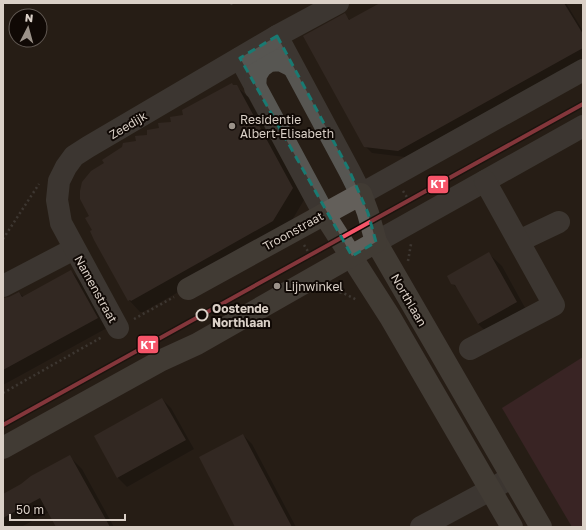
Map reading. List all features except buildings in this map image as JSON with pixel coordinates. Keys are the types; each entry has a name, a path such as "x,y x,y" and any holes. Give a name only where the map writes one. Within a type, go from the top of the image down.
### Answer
{"main road":[{"name":"Troonstraat","path":"188,289 360,194"},
{"name":"Northlaan","path":"360,194 368,213 376,242 542,527"},
{"name":"Northlaan","path":"324,214 390,317 512,527"},
{"path":"3,448 162,360 326,282 352,256 376,242"}],"street":[{"name":"Zeedijk","path":"74,249 61,223 57,200 59,182 66,167 74,156 277,36 338,3"},
{"name":"Northlaan","path":"277,36 350,172 360,194"},
{"name":"Northlaan","path":"240,58 324,214"},
{"path":"255,88 256,74 261,67 270,61 280,60 292,66"},
{"name":"Troonstraat","path":"360,194 583,70"},
{"path":"376,242 583,126"},
{"path":"470,349 554,304 485,181"},
{"path":"519,241 559,222"},
{"path":"3,286 74,249"},
{"name":"Namenstraat","path":"74,249 118,328"},
{"path":"421,527 490,490 512,476"}],"path":[{"path":"395,175 418,218"},
{"path":"3,239 42,179"},
{"path":"295,230 326,282"},
{"path":"3,393 188,289"}],"highlighted area":[{"path":"277,36 350,172 368,213 376,242 352,256 240,58"}],"shaded area":[{"path":"583,357 583,527 572,527 502,408"}],"transit line":[{"name":"KT","path":"3,425 583,104"}],"place":[{"name":"Residentie Albert-Elisabeth","path":"232,126"},
{"name":"Lijnwinkel","path":"277,286"},
{"name":"Oostende Northlaan","path":"202,315"}]}
